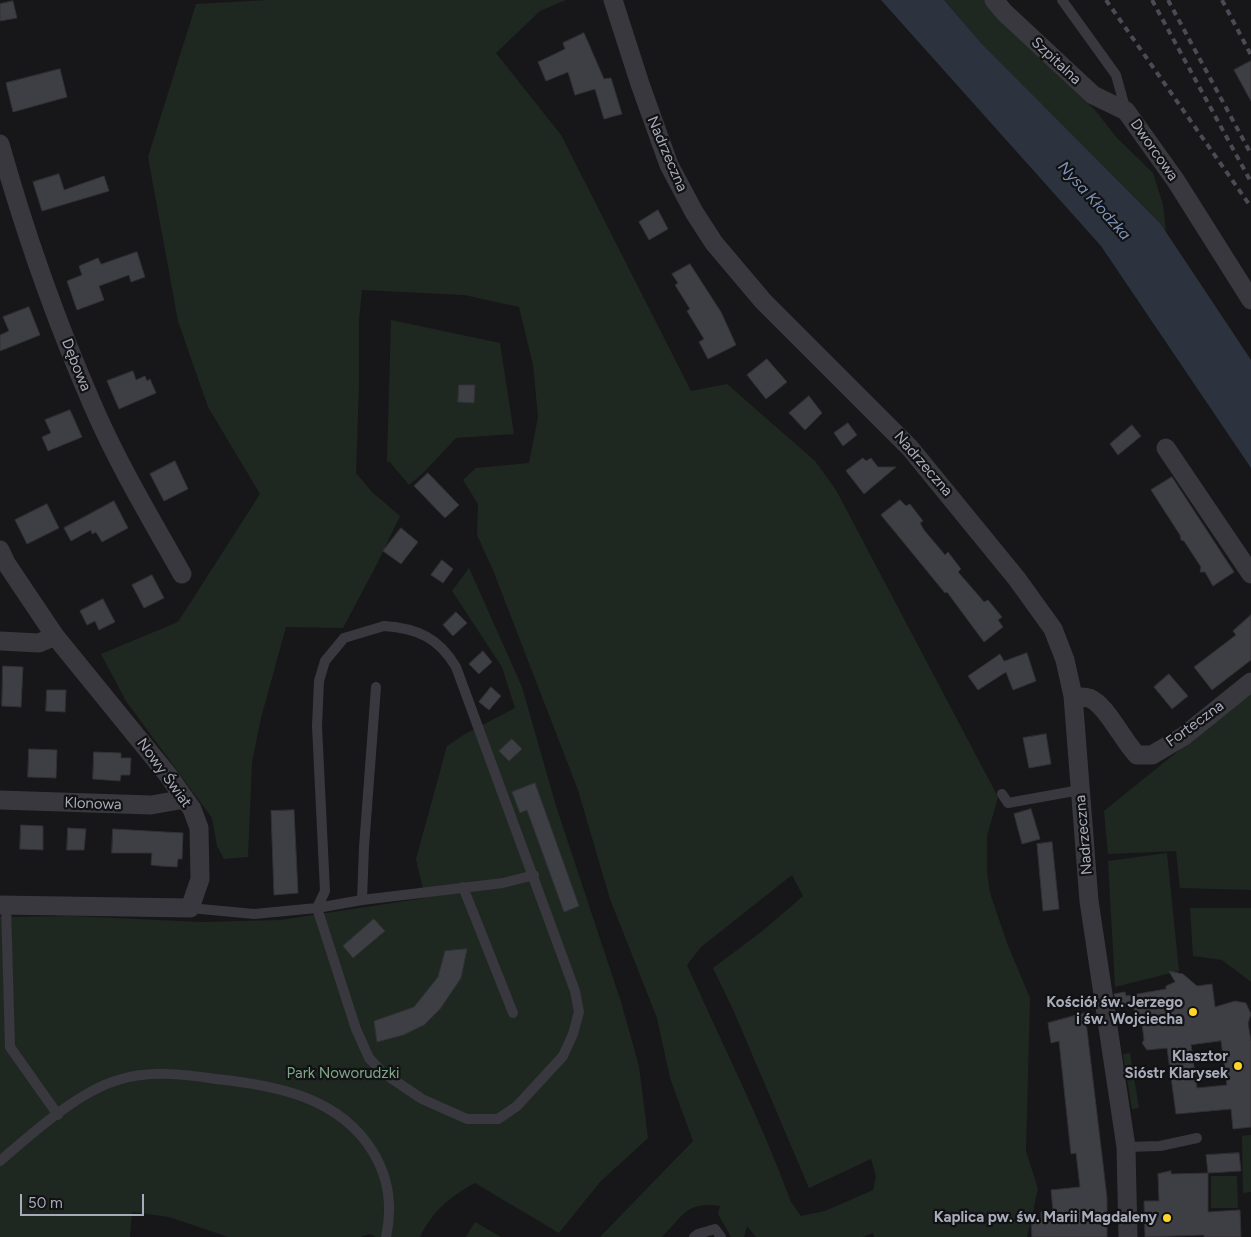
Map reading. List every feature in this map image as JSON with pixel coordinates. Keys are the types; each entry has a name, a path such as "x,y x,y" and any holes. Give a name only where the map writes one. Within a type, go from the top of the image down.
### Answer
{"street":[{"name":"Nadrzeczna","path":"614,0 640,84 669,165 694,212 714,244 764,300 872,406 910,448 1011,572 1053,629 1065,660 1073,696 1089,901 1126,1147 1128,1237"},
{"name":"Szpitalna","path":"994,0 1004,12 1093,95 1126,110"},
{"name":"Dworcowa","path":"1126,110 1176,181 1251,300"},
{"name":"Dębowa","path":"0,144 19,209 61,326 93,407 135,491 182,574"},
{"path":"1166,448 1251,574"},
{"name":"Nowy Świat","path":"0,550 6,563 54,636 137,736 185,799 199,828 201,841 200,878 190,908"},
{"path":"0,641 39,643 54,636"},
{"name":"Forteczna","path":"1073,696 1089,698 1100,705 1124,742 1137,755 1152,755 1184,736 1251,682"},
{"name":"Klonowa","path":"0,800 152,806 185,799"},
{"path":"3,905 190,908"}],"lane":[{"name":"Dworcowa","path":"1062,0 1116,75 1126,110"},
{"path":"384,626 400,627 422,633 434,640 453,661 534,875 575,991 579,1012 573,1034 564,1056 517,1106 498,1119 467,1119 422,1099 382,1072 369,1058 356,1029 317,908 325,891 317,726 319,681 325,661 344,638 384,626"},
{"path":"362,900 376,687"},
{"path":"1002,794 1008,803 1080,790"},
{"path":"190,908 254,914 317,908 362,900 503,883 534,875"},
{"path":"463,888 514,1013"},
{"path":"3,905 10,1047 58,1115"},
{"path":"0,1161 58,1115 93,1091 116,1080 142,1074 182,1074 228,1080 284,1091 305,1098 338,1116 358,1132 374,1152 389,1195 390,1207 386,1237"},
{"path":"1126,1147 1160,1146 1197,1138"},
{"path":"694,1237 698,1234 715,1230 721,1237"}],"green space":[{"path":"267,0 566,0 540,11 496,53 561,135 691,391 727,384 815,461 836,490 998,797 987,836 987,872 990,893 1007,943 1030,998 1026,1151 1038,1189 1027,1237 874,1237 873,1233 863,1237 756,1237 747,1226 744,1237 731,1237 718,1214 720,1206 709,1205 692,1208 686,1212 662,1237 600,1237 693,1141 670,1078 657,1018 610,899 578,790 493,570 477,535 478,504 463,480 476,468 529,463 538,417 533,365 519,307 464,295 362,290 359,320 356,473 372,492 400,516 343,628 286,627 261,718 252,762 248,857 224,859 217,846 212,818 126,701 101,654 178,622 260,494 208,407 178,321 148,157 196,4","holes":["792,875 803,896 761,932 713,968 735,1014 809,1188 871,1159 876,1176 873,1190 825,1211 801,1216 791,1202 754,1112 687,965 701,947"]},
{"path":"944,0 989,0 1021,40 1095,110 1117,138 1153,173 1163,205 1166,232 1160,223 982,44"},
{"path":"391,320 500,343 514,434 456,438 409,485 390,462 387,462"},
{"name":"Park Noworudzki","path":"469,568 522,687 556,806 621,1002 639,1066 648,1138 600,1182 559,1233 475,1183 443,1205 431,1219 420,1237 376,1237 370,1234 360,1237 228,1237 169,1217 132,1212 130,1237 0,1237 0,917 72,916 201,922 280,920 425,898 416,859 447,746 465,734 515,708 502,667 452,591"},
{"path":"1251,692 1251,890 1180,888 1176,851 1108,854 1104,811"},
{"path":"1167,853 1179,971 1115,987 1108,861"},
{"path":"1190,908 1251,908 1251,982 1222,960 1193,956"},
{"path":"1130,1053 1139,1108 1132,1109 1123,1054"},
{"path":"1251,1135 1251,1192 1243,1193 1242,1136"},
{"path":"1211,1176 1237,1176 1238,1208 1211,1208"},
{"path":"475,1222 501,1237 466,1237"}],"water":[{"name":"Nysa Kłodzka","path":"881,0 944,0 982,44 1160,223 1251,360 1251,468 1101,246"}],"building":[{"path":"13,1 17,18 0,21 0,4"},
{"path":"584,33 604,79 611,78 622,114 604,119 595,89 575,95 568,72 546,81 538,62 565,49 563,43"},
{"path":"1251,61 1251,101 1234,70"},
{"path":"60,69 67,97 13,112 6,83"},
{"path":"59,174 64,190 104,176 109,191 42,211 33,182"},
{"path":"658,210 668,229 649,240 639,222"},
{"path":"137,252 145,277 131,282 129,275 99,286 104,300 77,310 67,281 82,275 79,266 98,258 101,264"},
{"path":"690,264 721,312 736,345 708,359 699,342 704,339 687,311 690,309 675,285 678,283 672,274"},
{"path":"29,307 40,335 0,351 0,335 9,331 3,317"},
{"path":"767,359 787,382 766,399 747,375"},
{"path":"133,371 136,380 145,376 147,381 150,379 156,393 119,409 107,381"},
{"path":"459,385 475,385 474,403 458,402"},
{"path":"809,396 822,413 805,430 789,413"},
{"path":"70,410 82,437 48,451 42,437 51,433 45,420"},
{"path":"848,423 857,435 843,446 834,433"},
{"path":"1132,425 1141,436 1118,455 1110,444"},
{"path":"863,458 866,461 871,458 878,467 896,467 864,494 846,471"},
{"path":"175,461 188,489 164,501 150,474"},
{"path":"428,473 459,505 445,518 414,486"},
{"path":"1172,477 1234,572 1213,586 1205,572 1200,572 1201,567 1184,541 1181,540 1180,535 1151,490"},
{"path":"900,500 906,506 910,504 923,521 920,523 924,530 945,555 948,552 961,569 958,572 984,602 988,600 1002,617 998,620 1003,627 984,642 947,592 945,593 881,515"},
{"path":"114,501 128,528 102,542 96,532 92,534 91,530 71,541 64,528"},
{"path":"47,504 59,528 27,544 15,520"},
{"path":"401,528 418,542 401,564 383,551"},
{"path":"442,560 453,569 443,583 431,575"},
{"path":"152,575 164,598 144,608 132,585"},
{"path":"103,599 115,622 99,630 95,621 87,625 80,611"},
{"path":"456,612 467,623 453,636 443,625"},
{"path":"1251,615 1251,660 1212,690 1194,667 1236,635 1233,631"},
{"path":"483,651 492,662 479,674 469,664"},
{"path":"1027,653 1036,681 1013,690 1006,672 978,690 968,676 1000,654 1004,661"},
{"path":"3,666 23,667 21,707 2,706"},
{"path":"1169,674 1188,696 1172,709 1154,687"},
{"path":"491,687 501,696 489,710 479,702"},
{"path":"47,690 66,690 65,712 46,711"},
{"path":"1046,734 1051,764 1029,768 1023,738"},
{"path":"512,739 522,749 509,761 499,751"},
{"path":"29,749 57,750 56,778 28,777"},
{"path":"94,752 121,753 121,758 131,758 130,775 121,775 120,781 93,779"},
{"path":"535,783 579,906 564,912 527,810 520,813 512,792"},
{"path":"1031,809 1040,839 1022,844 1014,814"},
{"path":"294,810 298,893 274,895 271,811"},
{"path":"21,825 43,826 43,850 20,849"},
{"path":"68,828 86,829 84,850 67,850"},
{"path":"113,829 183,833 182,859 178,859 177,867 160,866 151,865 152,853 112,853"},
{"path":"1052,842 1059,909 1043,911 1037,844"},
{"path":"374,919 385,931 353,958 343,946"},
{"path":"467,949 461,978 440,1009 424,1025 403,1035 377,1042 374,1021 414,1007 438,977 445,951"},
{"path":"1169,971 1183,974 1197,986 1212,984 1215,1007 1235,1001 1246,1003 1251,1014 1248,1023 1251,1041 1251,1127 1233,1129 1231,1109 1176,1114 1167,1048 1147,1050 1142,1043 1144,1040 1141,1016 1126,1002 1127,1005 1116,1007 1114,994 1125,992 1126,996 1166,989 1166,986 1175,982","holes":["1221,1041 1227,1085 1197,1088 1191,1045"]},
{"path":"1085,1013 1107,1198 1107,1237 1032,1237 1031,1222 1041,1221 1041,1212 1053,1211 1051,1190 1080,1187 1076,1153 1071,1154 1059,1041 1051,1043 1048,1023"},
{"path":"1239,1153 1241,1171 1208,1173 1206,1155"},
{"path":"1171,1171 1171,1174 1208,1173 1208,1212 1240,1210 1241,1237 1204,1237 1204,1235 1145,1237 1144,1201 1159,1201 1158,1174"}],"railway":[{"path":"1106,0 1251,207"},
{"path":"1152,0 1251,182"},
{"path":"1168,0 1251,154"},
{"path":"1222,0 1251,55"}],"place":[{"name":"Kościół św. Jerzego i św. Wojciecha","path":"1193,1012"},
{"name":"Klasztor Sióstr Klarysek","path":"1238,1066"},
{"name":"Kaplica pw. św. Marii Magdaleny","path":"1167,1218"}]}
